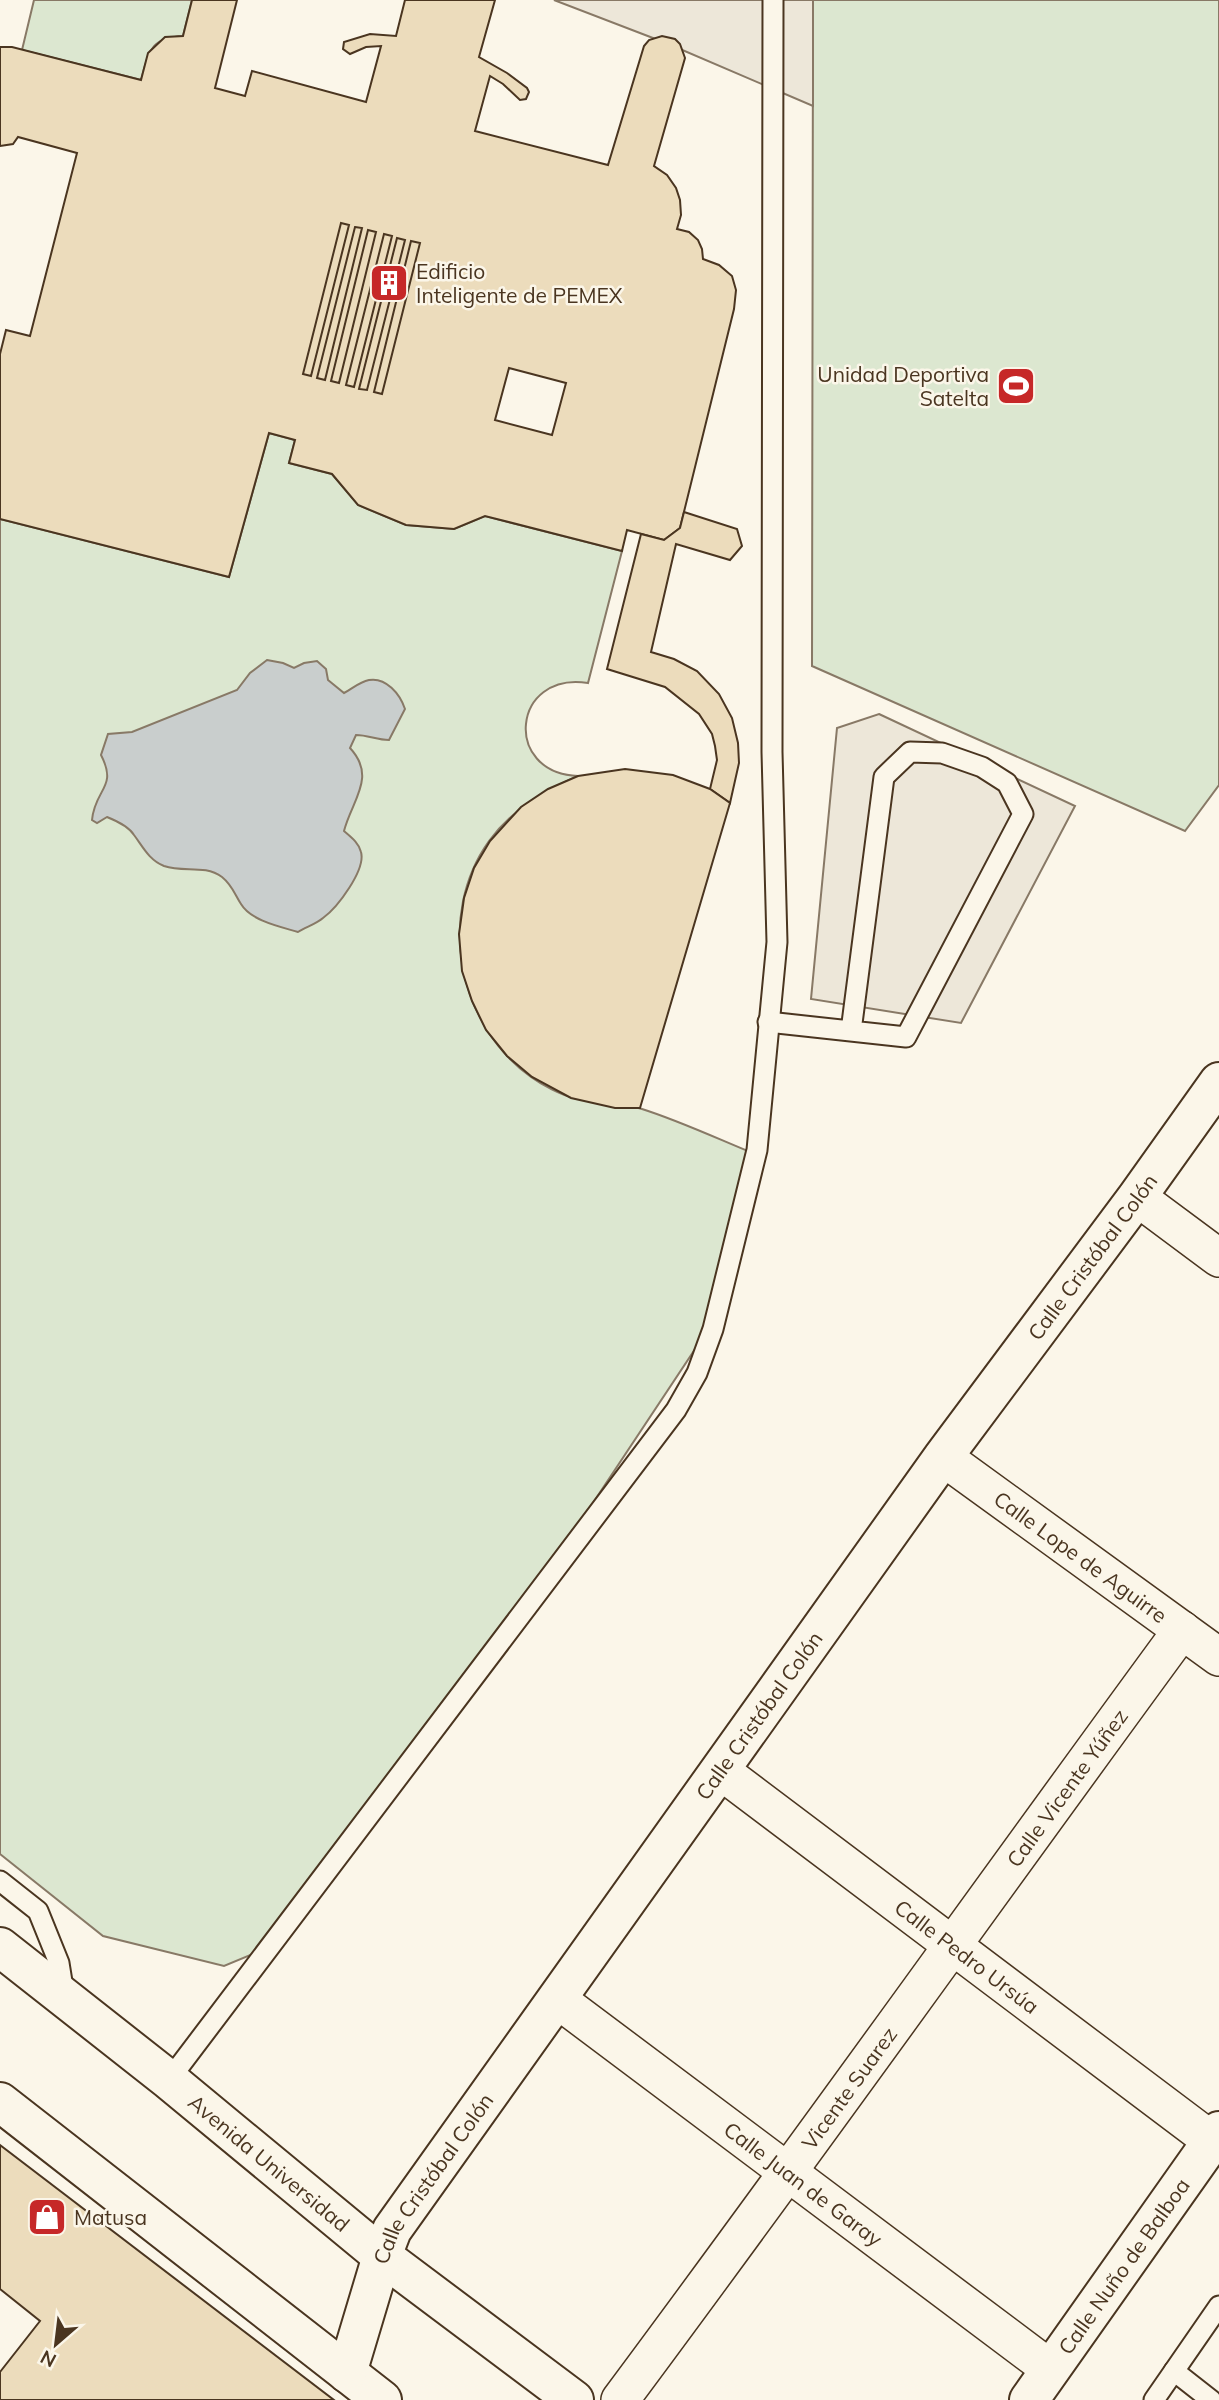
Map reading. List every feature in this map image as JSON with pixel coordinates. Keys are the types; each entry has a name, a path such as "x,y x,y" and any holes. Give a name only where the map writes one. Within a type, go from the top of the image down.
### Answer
{"main road":[{"name":"Calle Cristóbal Colón","path":"347,2373 382,2256 393,2230 943,1457 1137,1197 1219,1082"},
{"name":"Avenida Universidad","path":"0,1947 169,2080 382,2256 573,2400"},
{"path":"0,2102 382,2400"},
{"name":"Calle Nuño de Balboa","path":"1028,2400 1215,2136"}],"street":[{"path":"1137,1197 1219,1258"},
{"name":"Calle Lope de Aguirre","path":"943,1457 1219,1657"},
{"name":"Calle Vicente Yúñez","path":"952,1944 1182,1630"},
{"name":"Calle Pedro Ursúa","path":"722,1771 952,1944 1215,2136"},
{"name":"Vicente Suarez","path":"620,2400 789,2173 952,1944"},
{"name":"Calle Juan de Garay","path":"556,1999 1049,2368"}],"lane":[{"path":"169,2080 676,1410 697,1373 713,1329 757,1150 777,942 772,752 773,0"},
{"path":"768,1022 906,1037 1023,814 1007,783 982,767 942,753 910,752 884,777 851,1031"},
{"path":"0,1881 38,1911 58,1963 65,1998"},
{"path":"1154,2400 1219,2306"},
{"path":"1174,2371 1211,2400"}],"green space":[{"path":"34,0 192,0 183,36 157,43 149,54 141,80 22,50"},
{"name":"Unidad Deportiva Satelta","path":"813,0 1219,0 1219,785 1185,831 812,666"},
{"path":"269,433 295,440 289,463 332,474 358,505 406,525 454,529 485,516 622,551 588,683 563,683 544,692 531,706 526,724 528,742 537,759 553,771 578,776 529,802 489,841 473,870 463,902 460,934 463,967 472,999 486,1029 506,1055 535,1080 574,1098 642,1109 755,1154 713,1322 508,1631 253,1954 224,1966 103,1936 0,1854 0,519 229,577"}],"shaded area":[{"path":"554,0 813,0 813,106 666,43"},
{"path":"267,660 294,668 317,661 326,669 328,680 344,693 365,681 381,681 396,692 405,709 389,740 356,735 350,748 362,769 362,779 344,831 360,849 359,868 349,888 329,913 298,932 252,915 241,904 228,883 215,873 164,866 150,857 132,832 122,824 107,817 97,823 92,820 106,782 106,766 101,755 108,734 132,732 237,690 250,673"},
{"path":"879,714 1075,806 961,1023 811,999 837,728"}],"building":[{"name":"Edificio Inteligente de PEMEX","path":"192,0 237,0 215,88 245,96 252,71 366,102 381,46 366,47 350,54 343,49 344,42 370,34 396,36 405,0 495,0 479,57 507,73 529,92 526,99 520,100 490,76 475,131 608,165 644,46 649,40 662,36 675,39 685,58 654,166 667,175 676,188 681,215 677,229 689,232 698,240 703,259 719,265 732,276 736,290 734,309 680,528 664,540 627,530 622,551 485,516 454,529 406,525 358,505 332,474 289,463 295,440 269,433 229,577 0,519 0,354 6,330 30,336 77,153 18,137 13,144 0,146 0,47 12,47 141,80 148,53 165,37 183,36","holes":["509,368 566,383 552,435 495,420"]},
{"path":"341,223 349,225 311,376 303,374"},
{"path":"355,227 362,228 325,380 317,378"},
{"path":"368,230 376,232 339,383 331,381"},
{"path":"384,234 392,236 354,387 346,385"},
{"path":"397,238 405,240 367,390 359,389"},
{"path":"411,241 420,243 382,394 374,392"},
{"path":"684,512 737,529 742,546 730,560 676,544 651,652 674,659 697,671 719,694 732,718 739,763 730,803 710,789 717,760 715,746 712,734 699,714 665,687 607,669 641,534 664,540 680,528"},
{"path":"625,769 673,775 710,789 730,803 640,1108 615,1108 571,1098 532,1077 507,1056 486,1030 472,1001 462,971 459,934 464,898 474,868 490,841 521,807 548,789 578,776"},
{"name":"Matusa","path":"0,2145 334,2400 0,2400 0,2372 40,2321 0,2289"}],"place":[{"name":"Edificio Inteligente de PEMEX","path":"389,283"},
{"name":"Unidad Deportiva Satelta","path":"1016,386"},
{"name":"Matusa","path":"47,2217"}]}
